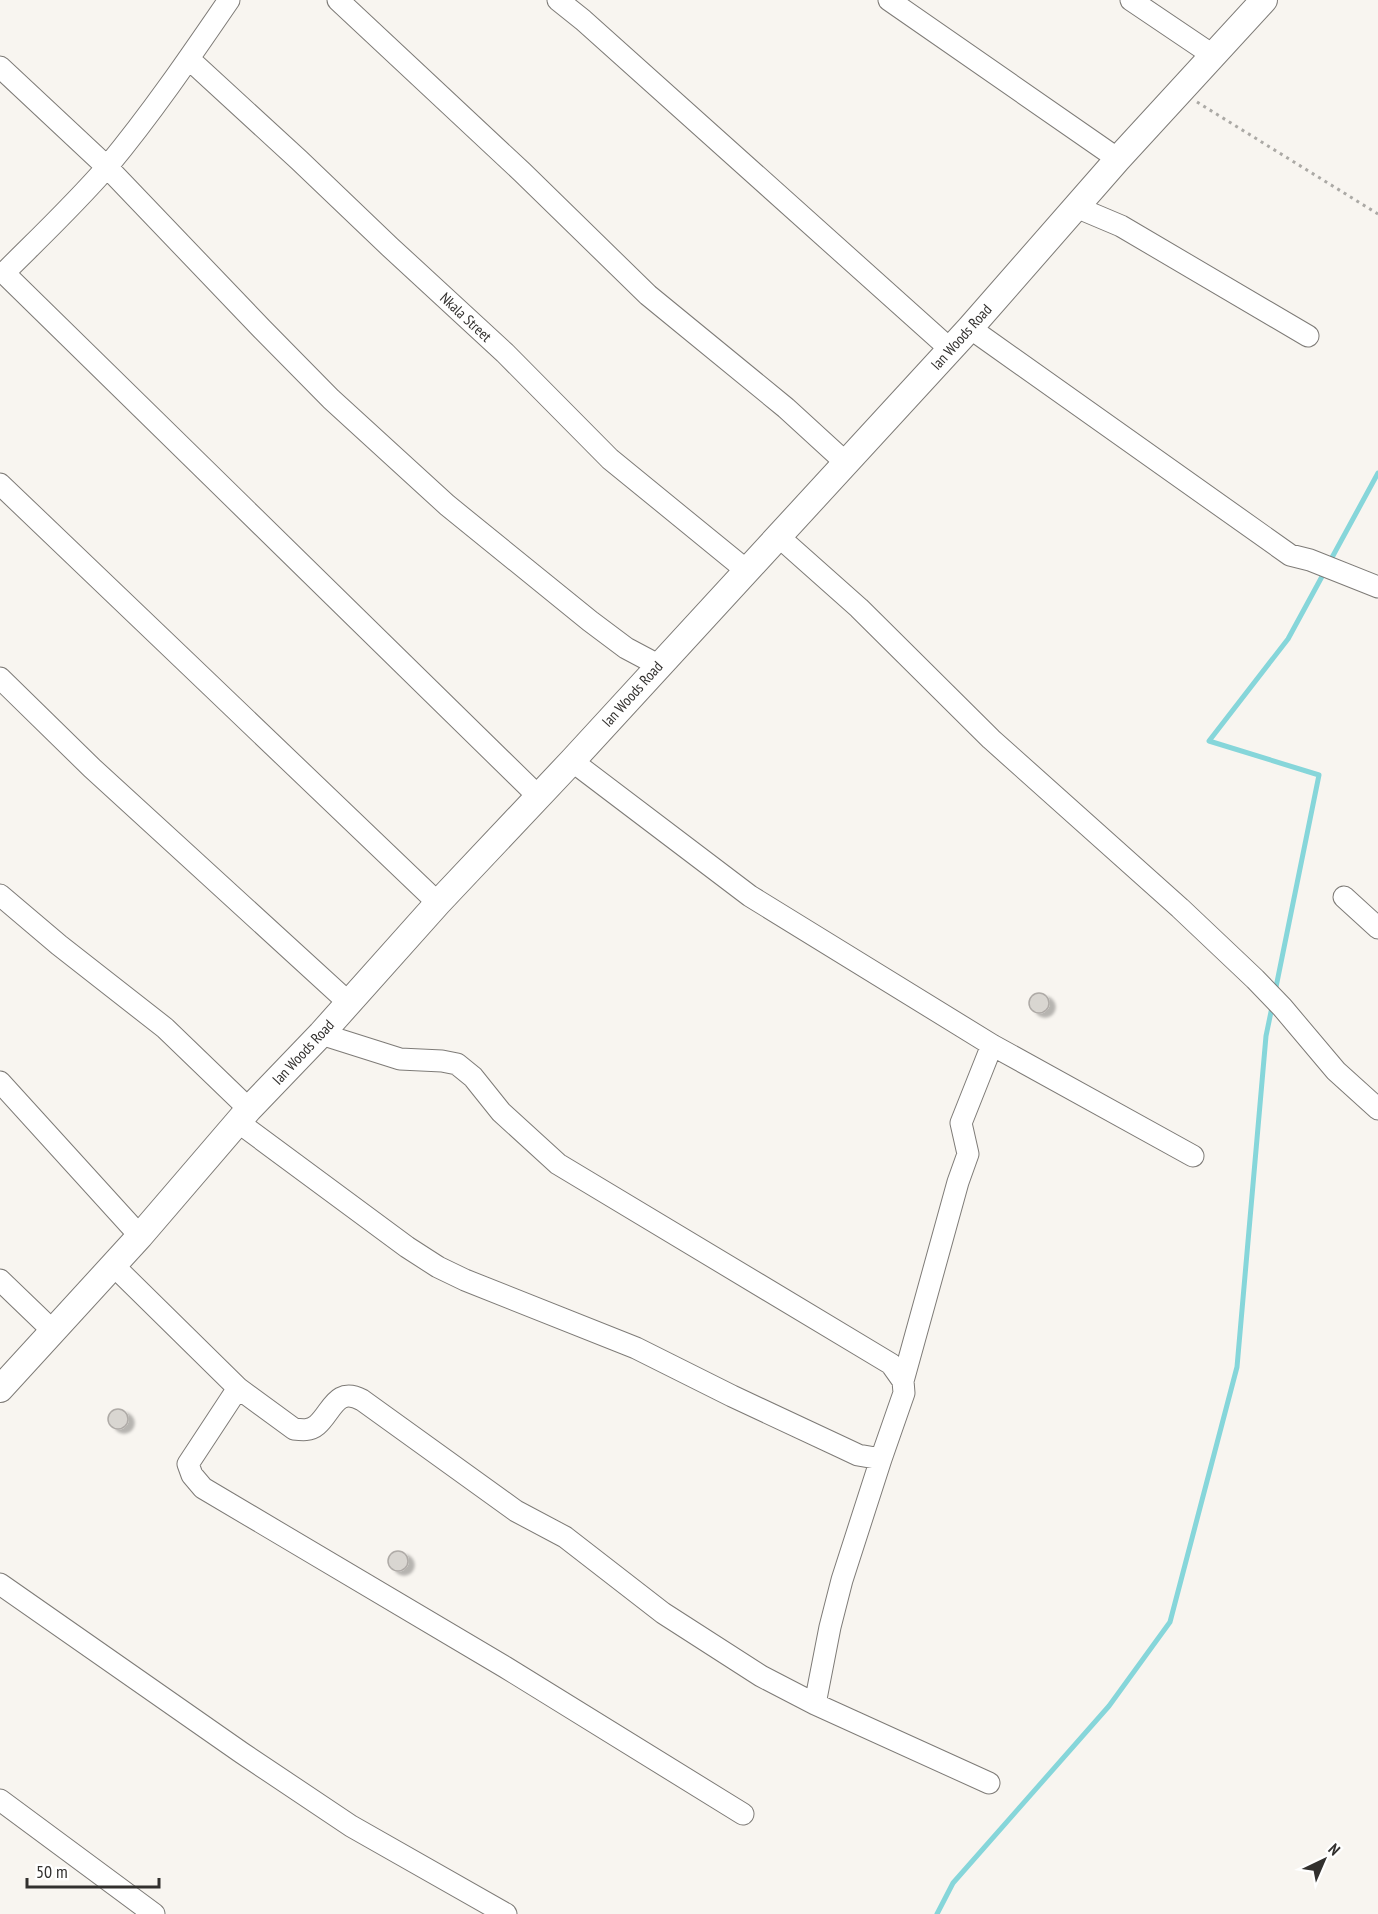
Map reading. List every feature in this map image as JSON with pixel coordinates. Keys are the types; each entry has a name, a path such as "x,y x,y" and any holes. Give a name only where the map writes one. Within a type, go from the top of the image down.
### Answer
{"street":[{"path":"229,0 189,59 107,167 69,208 1,272 538,796"},
{"path":"338,0 522,172 648,295 786,408 845,462"},
{"path":"558,0 950,349"},
{"path":"889,0 1118,159"},
{"path":"1131,0 1214,56"},
{"name":"Ian Woods Road","path":"0,1389 438,903 572,761 970,328 1118,159 1264,0"},
{"name":"Nkala Street","path":"189,59 505,353 610,459 746,570"},
{"path":"0,68 107,167 323,391 447,505 590,621 626,648 658,665"},
{"path":"1077,207 1121,226 1308,336"},
{"path":"970,328 1290,555 1310,560 1378,587"},
{"path":"0,484 438,903"},
{"path":"778,536 859,608 992,739 1247,971 1282,1007 1336,1071 1378,1109"},
{"path":"0,678 92,768 349,1003"},
{"path":"572,761 750,896 992,1045 1193,1156"},
{"path":"0,895 59,945 165,1028 244,1116 375,1225 438,1267 465,1280 636,1348 858,1455 881,1459"},
{"path":"1344,897 1378,928"},
{"path":"321,1034 400,1059 457,1064 473,1077 501,1112 558,1164 891,1364 903,1381"},
{"path":"814,1704 842,1580 904,1393 903,1381 968,1154 961,1123 992,1045"},
{"path":"0,1082 140,1236"},
{"path":"113,1265 238,1388 294,1429 305,1430 316,1426 338,1399 354,1395 516,1511 565,1537 663,1613 761,1676 814,1704 989,1783"},
{"path":"0,1280 53,1331"},
{"path":"238,1388 188,1464 192,1475 203,1488 505,1667 743,1814"},
{"path":"0,1584 351,1826 506,1914"},
{"path":"0,1800 154,1914"}],"path":[{"path":"1180,92 1378,214"}],"building":[{"path":"1039,993 1046,996 1049,1003 1046,1010 1039,1013 1032,1010 1029,1003 1032,996"},
{"path":"118,1409 125,1412 128,1419 125,1426 118,1429 111,1426 108,1419 111,1412"},
{"path":"398,1551 405,1554 408,1561 405,1568 398,1571 391,1568 388,1561 391,1554"}],"waterway":[{"path":"1329,563 1378,473"},
{"path":"1275,992 1319,775 1209,741 1288,639 1325,571"},
{"path":"937,1914 953,1883 1109,1706 1170,1622 1237,1367 1266,1036 1272,1007"}]}
